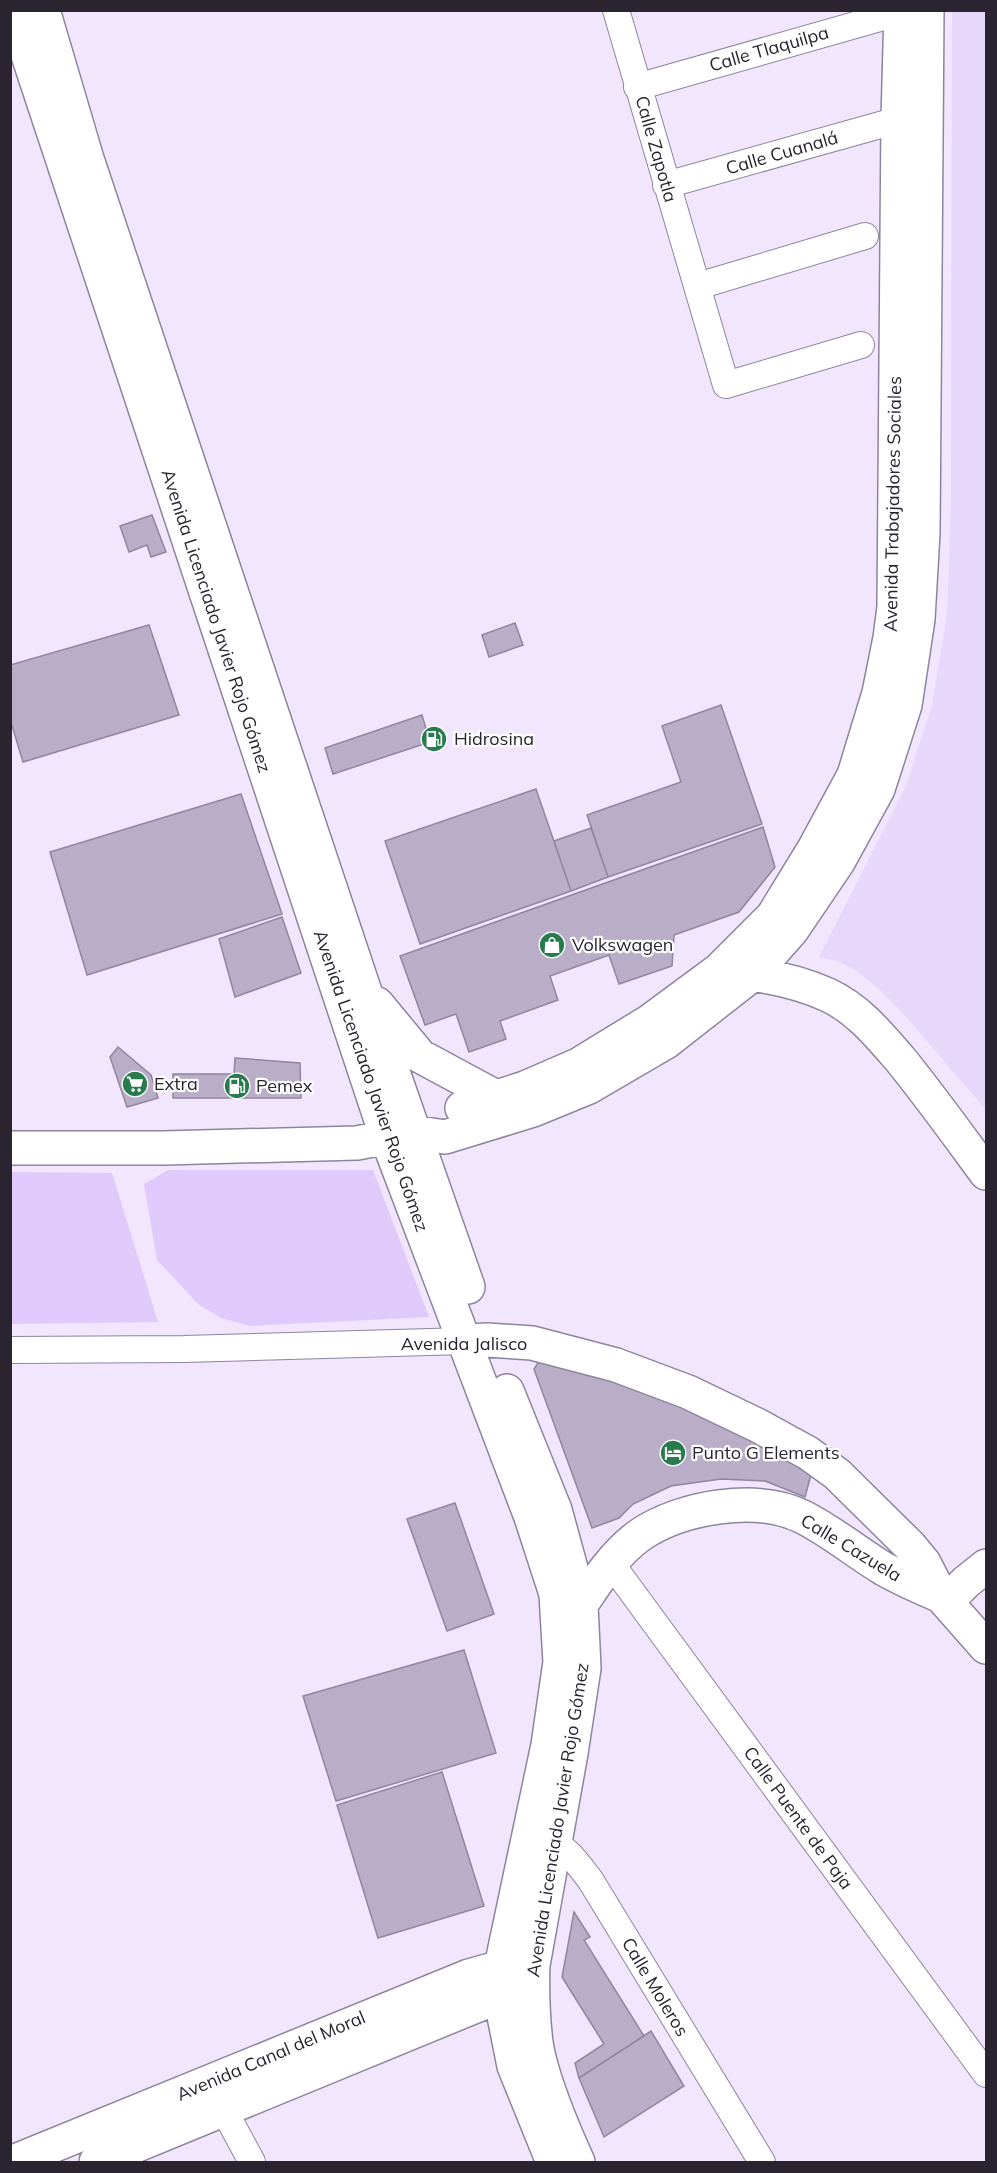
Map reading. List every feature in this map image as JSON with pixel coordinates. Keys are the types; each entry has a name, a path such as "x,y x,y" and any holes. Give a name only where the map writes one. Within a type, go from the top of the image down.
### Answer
{"main road":[{"name":"Avenida Licenciado Javier Rojo Gómez","path":"13,10 44,58 198,530 400,1135 476,1341 556,1594 560,1662 548,1745 550,1792 516,1979 514,2066 553,2163"},
{"name":"Avenida Licenciado Javier Rojo Gómez","path":"43,10 44,58"},
{"name":"Avenida Trabajadores Sociales","path":"400,1135 432,1118 525,1088 578,1065 650,1021 719,970 773,916 814,849 854,775 879,693 890,638 895,577 898,120 910,11"},
{"name":"Avenida Trabajadores Sociales","path":"400,1135 445,1137 533,1110 589,1086 666,1042 753,974 792,930 838,862 878,789 905,705 918,619 923,533 910,11"},
{"name":"Avenida Licenciado Javier Rojo Gómez","path":"198,530 363,986 400,1135"},
{"path":"719,970 753,974 796,984 828,995 857,1014 873,1028 918,1082 987,1173"},
{"path":"363,986 420,1056 496,1097"},
{"path":"10,1148 164,1148 357,1143 400,1135"},
{"name":"Avenida Licenciado Javier Rojo Gómez","path":"476,1341 555,1510 581,1605 584,1668 571,1753 550,1792"},
{"name":"Avenida Jalisco","path":"476,1341 532,1343 616,1365 688,1392 757,1425 808,1454 837,1474 910,1545 924,1563"},
{"name":"Calle Cazuela","path":"581,1605 610,1562 640,1535 674,1517 717,1507 762,1505 801,1516 846,1542 884,1569 944,1599"},
{"name":"Calle Cazuela","path":"924,1563 944,1599 987,1647"},
{"path":"944,1599 987,1566"},
{"name":"Avenida Canal del Moral","path":"13,2163 470,1976 516,1979"},
{"name":"Avenida Licenciado Javier Rojo Gómez","path":"516,1979 557,2115 578,2163"},
{"name":"Avenida Canal del Moral","path":"96,2163 224,2110 516,1979"}],"street":[{"name":"Calle Zapotla","path":"616,10 726,385 861,345"},
{"name":"Calle Tlaquilpa","path":"637,87 910,11"},
{"name":"Calle Cuanalá","path":"666,185 898,120"},
{"path":"698,286 865,236"},
{"name":"Avenida Jalisco","path":"10,1350 184,1349 476,1341"},
{"name":"Calle Puente de Paja","path":"610,1562 987,2074"},
{"name":"Calle Moleros","path":"541,1838 575,1859 591,1881 762,2163"},
{"path":"224,2110 252,2163"}],"shaded area":[{"path":"952,11 986,11 986,1110 902,1012 880,990 857,971 837,961 819,957 906,786 932,705 947,616 951,499"},
{"path":"168,1170 373,1170 429,1317 250,1326 221,1318 198,1304 157,1260 144,1184"},
{"path":"11,1172 112,1173 158,1322 11,1324"}],"building":[{"path":"152,515 166,552 151,557 147,545 129,552 120,526"},
{"path":"515,623 523,645 489,657 482,635"},
{"path":"149,625 179,715 23,762 10,719 10,665"},
{"path":"721,705 762,824 608,877 587,815 681,782 662,726"},
{"path":"422,715 430,742 333,774 325,748"},
{"path":"536,789 571,891 420,944 385,841"},
{"path":"241,794 282,914 87,975 50,852"},
{"name":"Volkswagen","path":"763,827 775,867 739,912 674,935 672,966 619,984 609,955 550,976 558,1000 500,1021 506,1039 469,1052 456,1014 425,1025 400,956"},
{"path":"591,828 608,877 571,891 554,841"},
{"path":"282,917 301,973 235,997 219,939"},
{"path":"118,1047 151,1075 158,1098 127,1107 110,1057"},
{"name":"Pemex","path":"235,1058 300,1063 301,1098 173,1098 173,1074 234,1074"},
{"name":"Punto G Elements","path":"541,1358 619,1380 751,1435 812,1471 805,1497 765,1481 721,1479 671,1486 633,1504 619,1518 592,1528 534,1369"},
{"path":"455,1503 494,1614 447,1631 407,1519"},
{"path":"464,1650 496,1753 336,1801 303,1696"},
{"path":"442,1772 484,1906 378,1938 337,1805"},
{"path":"574,1912 590,1937 584,1940 644,2036 579,2078 575,2063 604,2044 562,1977"},
{"path":"651,2031 684,2086 604,2137 579,2078"}],"place":[{"name":"Hidrosina","path":"434,739"},
{"name":"Volkswagen","path":"552,945"},
{"name":"Extra","path":"135,1084"},
{"name":"Pemex","path":"237,1086"},
{"name":"Punto G Elements","path":"673,1453"}]}
